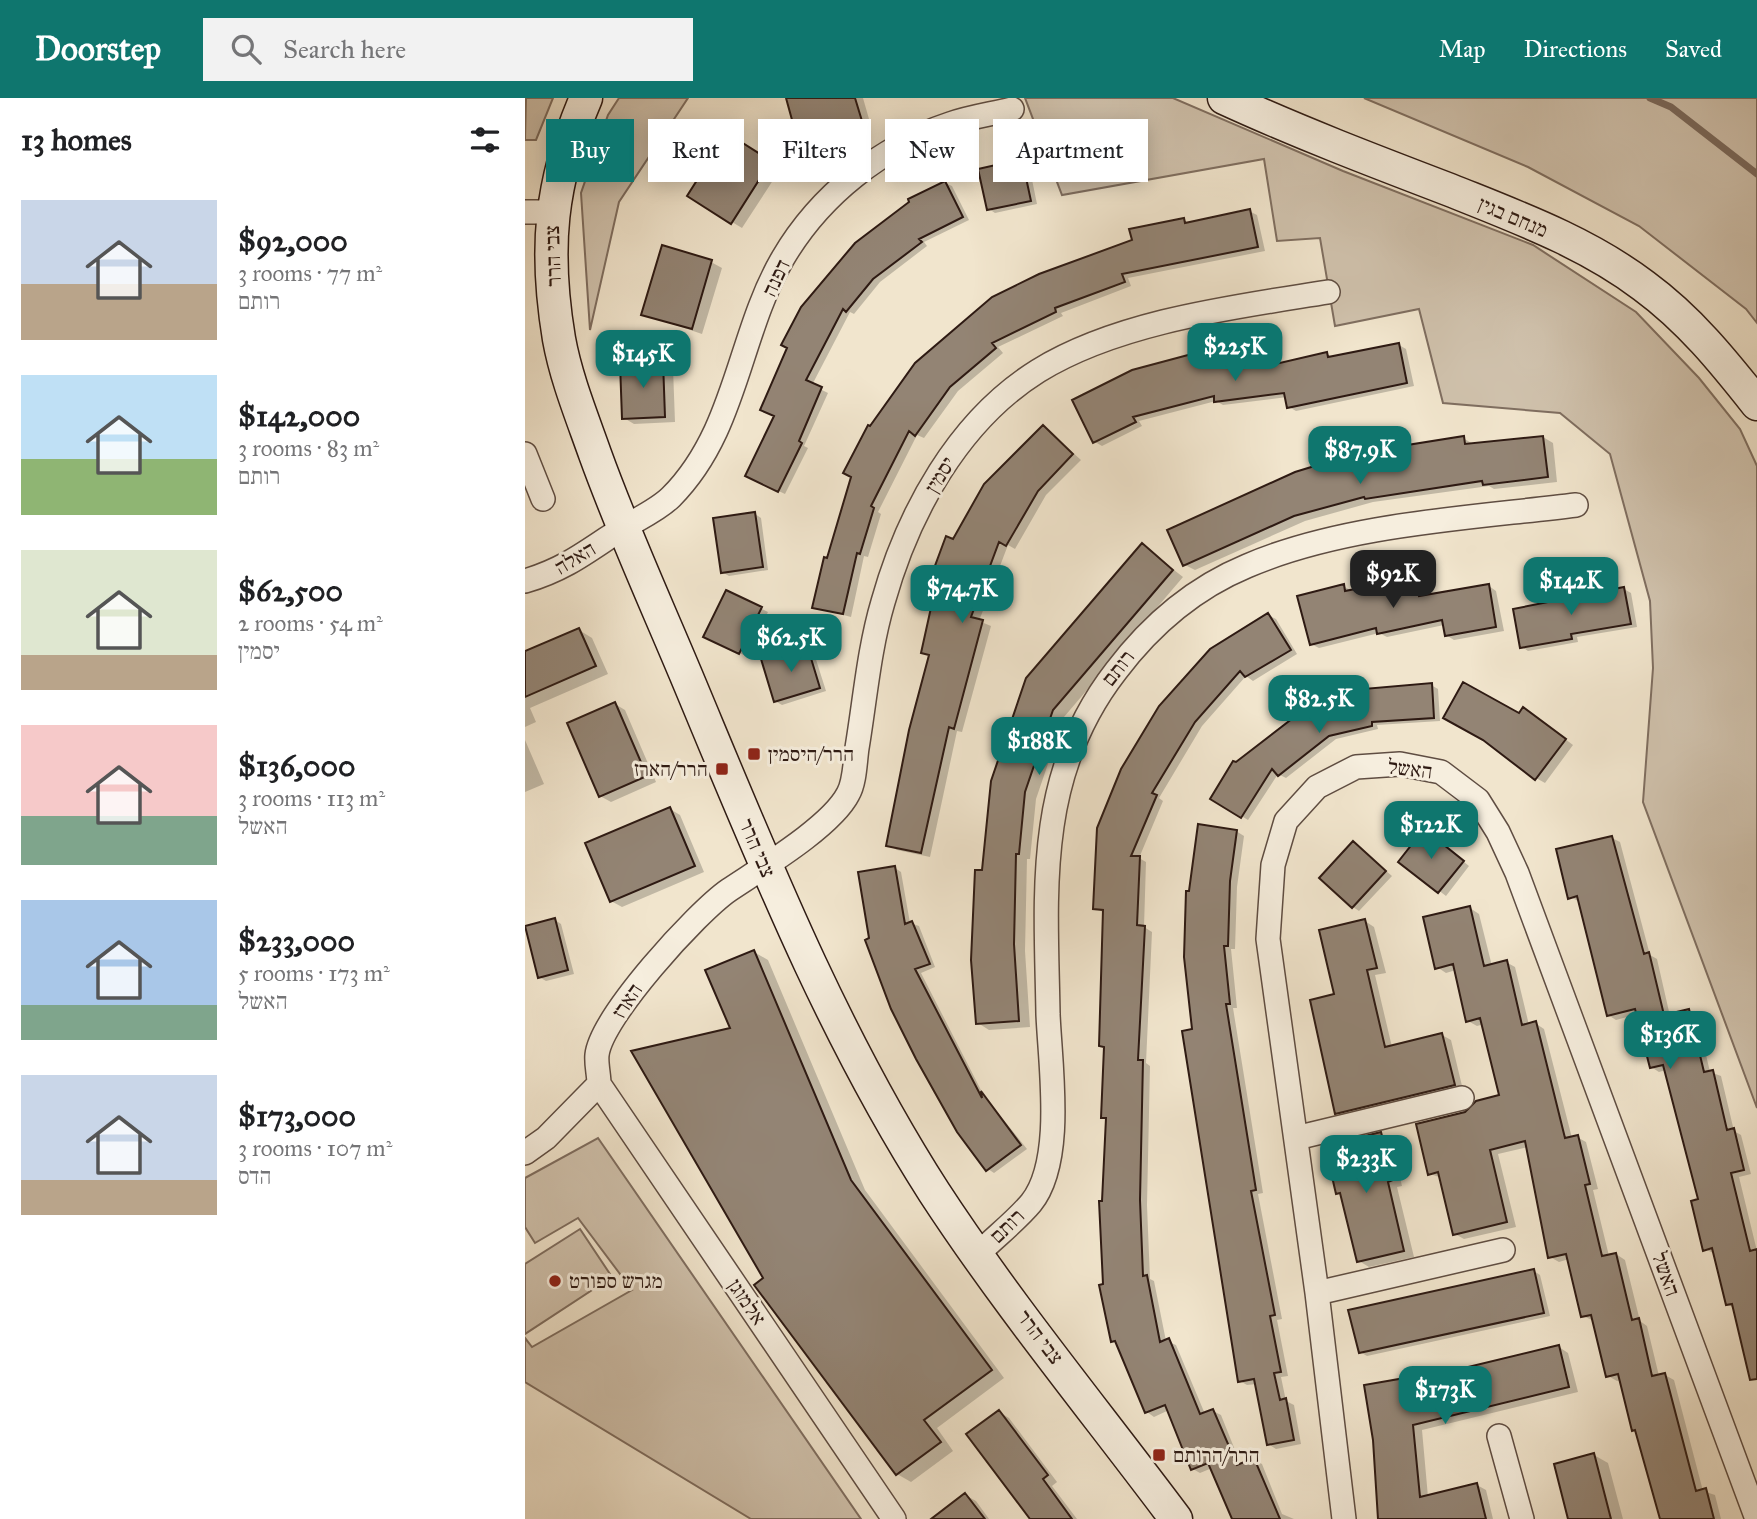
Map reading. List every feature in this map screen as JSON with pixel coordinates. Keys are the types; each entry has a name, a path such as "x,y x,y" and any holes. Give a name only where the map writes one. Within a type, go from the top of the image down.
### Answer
{"street":[{"name":"צבי הרר","path":"586,98 539,212 551,266 560,342 580,412 622,528 764,867 841,1029 877,1096 935,1193 978,1254 1176,1519"},
{"name":"מנחם בגין","path":"1224,98 1283,125 1516,216 1584,247 1644,286 1706,340 1757,404"},
{"name":"דפנה","path":"622,528 670,498 702,460 724,419 752,331 783,258 813,217 851,178 888,152 950,124 1012,109"},
{"name":"יסמין","path":"764,867 817,828 849,794 883,602 910,531 940,469 982,415 1039,371 1113,337 1214,310 1328,292"},
{"path":"525,454 543,499"},
{"name":"רותם","path":"978,1254 1032,1202 1047,1171 1051,1131 1045,904 1052,825 1069,752 1096,696 1140,639 1190,597 1248,566 1314,545 1391,528 1576,505"},
{"name":"האלה","path":"525,581 556,572 622,528"},
{"name":"האשל","path":"1344,1519 1317,1293 1268,939 1273,864 1286,821 1317,787 1356,767 1400,764 1441,772 1478,800 1517,873 1757,1519"},
{"name":"הארז","path":"599,1084 597,1053 623,1000 725,893 764,867"},
{"path":"525,1153 547,1138 599,1084"},
{"name":"אלמוגן","path":"599,1084 894,1519"},
{"path":"1296,1138 1462,1098"},
{"path":"1317,1293 1503,1250"},
{"path":"1499,1436 1522,1519"}],"shaded area":[{"path":"526,98 553,98 536,140 525,140"},
{"path":"619,98 688,98 674,119 648,119 648,158 634,179 634,119 607,119"},
{"path":"1025,98 1173,98 1343,171 1533,245 1636,312 1699,378 1740,429 1757,466 1757,1108 1643,802 1653,668 1650,601 1610,454 1560,413 1443,403 1419,309 1335,326 1320,238 1277,241 1264,159 1148,180 1148,119 1033,119"},
{"path":"1364,98 1757,98 1757,323 1746,309 1639,226 1528,167"},
{"path":"585,182 632,182 619,202 590,330 581,193"},
{"path":"1057,182 1135,182 1062,195"},
{"path":"598,1138 861,1519 751,1519 525,1382 525,1338 532,1347 632,1290 578,1218 535,1243 525,1227 525,1178"},
{"path":"580,1229 612,1277 525,1334 525,1264"}],"building":[{"path":"786,98 855,98 861,119 792,119"},
{"path":"744,144 758,153 758,181 731,224 687,196 696,182 744,182"},
{"path":"993,166 993,182 1027,182 1031,201 987,210 979,169"},
{"path":"946,182 963,217 919,239 922,242 873,279 846,312 843,309 806,380 822,387 799,441 802,443 778,492 745,476 774,416 760,410 787,348 781,345 801,307 855,243 909,202 908,199"},
{"path":"1250,209 1258,247 1122,274 1125,282 1055,308 1056,312 992,343 996,348 950,387 915,436 909,431 871,506 874,508 860,554 857,553 843,614 812,608 824,557 827,558 851,477 843,473 868,425 870,426 915,363 992,297 1039,274 1132,240 1129,229 1184,218 1185,223"},
{"path":"662,245 712,260 692,329 641,315"},
{"path":"1399,343 1407,383 1287,408 1284,393 1214,402 1214,396 1133,417 1136,422 1093,443 1072,400 1132,370 1188,355 1260,348 1262,367 1327,352 1328,357"},
{"path":"663,361 665,417 622,419 620,363"},
{"path":"1043,425 1073,454 1038,491 1006,546 999,542 971,617 983,620 954,729 949,727 921,853 886,846 909,730 929,655 921,653 936,585 929,582 946,536 953,539 984,484"},
{"path":"1464,436 1465,444 1543,436 1548,477 1483,485 1482,481 1365,499 1364,497 1294,516 1183,566 1167,530 1295,472 1357,453"},
{"path":"755,512 763,567 721,573 713,518"},
{"path":"1142,543 1173,570 1053,710 1025,792 1019,854 1016,854 1014,944 1019,1021 976,1024 971,960 975,870 982,870 991,781 1026,678"},
{"path":"1415,577 1419,596 1489,584 1496,627 1445,636 1442,620 1377,634 1376,628 1310,645 1297,596 1344,584 1345,591"},
{"path":"1624,587 1631,624 1571,634 1572,639 1520,648 1513,609"},
{"path":"726,590 762,607 739,654 703,637"},
{"path":"1268,613 1291,650 1245,677 1240,671 1195,722 1152,793 1157,795 1131,856 1140,856 1137,925 1145,926 1138,1060 1143,1060 1140,1200 1143,1276 1147,1275 1160,1342 1169,1338 1200,1414 1213,1409 1237,1465 1254,1458 1280,1519 1232,1519 1208,1463 1191,1470 1165,1405 1145,1413 1115,1341 1111,1342 1099,1285 1103,1284 1099,1201 1102,1201 1106,1118 1101,1118 1104,1047 1099,1046 1103,910 1093,909 1097,828 1121,769 1159,706 1210,649"},
{"path":"579,628 596,666 525,697 525,651"},
{"path":"807,645 820,688 774,702 761,659"},
{"path":"1463,682 1519,713 1523,707 1566,739 1535,780 1483,740 1443,718"},
{"path":"1432,683 1434,718 1372,722 1372,726 1329,736 1278,776 1272,769 1241,818 1210,799 1233,761 1236,762 1319,698 1327,710 1322,693 1363,684 1364,689"},
{"path":"615,702 647,776 599,797 567,723"},
{"path":"670,807 695,866 610,902 585,843"},
{"path":"1198,824 1237,830 1230,881 1228,946 1224,946 1230,1004 1226,1004 1256,1190 1251,1191 1275,1315 1270,1316 1281,1372 1274,1373 1280,1400 1286,1398 1294,1440 1267,1445 1254,1379 1238,1382 1182,1031 1192,1029 1184,957 1186,891 1189,891"},
{"path":"1424,829 1464,861 1438,893 1398,862"},
{"path":"1612,836 1644,954 1649,952 1664,1015 1689,1009 1704,1072 1713,1070 1727,1130 1734,1128 1744,1170 1731,1173 1750,1251 1757,1249 1757,1379 1750,1380 1732,1304 1726,1305 1712,1248 1703,1251 1691,1201 1698,1199 1663,1065 1650,1068 1635,1009 1607,1016 1577,896 1568,899 1556,849"},
{"path":"1353,841 1386,871 1352,908 1319,878"},
{"path":"895,866 905,924 912,921 930,964 915,969 982,1098 981,1091 1021,1145 986,1171 957,1132 916,1059 891,1009 865,940 869,938 858,872"},
{"path":"1470,906 1484,966 1507,960 1522,1025 1536,1021 1565,1138 1578,1135 1590,1184 1585,1185 1602,1256 1616,1253 1632,1320 1639,1318 1652,1376 1665,1373 1696,1491 1706,1488 1714,1519 1660,1519 1635,1430 1632,1431 1618,1374 1606,1377 1591,1315 1581,1317 1566,1254 1548,1258 1525,1141 1490,1150 1507,1222 1453,1235 1438,1172 1428,1175 1416,1124 1465,1112 1476,1101 1499,1095 1480,1018 1466,1022 1453,964 1435,969 1423,917"},
{"path":"555,918 568,970 538,978 525,926"},
{"path":"1365,919 1377,968 1367,970 1385,1047 1442,1033 1455,1085 1335,1114 1310,1000 1334,994 1319,930"},
{"path":"754,950 851,1180 992,1370 924,1420 941,1442 896,1475 754,1285 763,1278 631,1051 730,1028 705,970"},
{"path":"1381,1132 1393,1180 1388,1182 1404,1251 1357,1262 1340,1193 1336,1194 1325,1146"},
{"path":"1534,1269 1544,1313 1359,1353 1348,1310"},
{"path":"1559,1345 1569,1387 1413,1425 1420,1497 1477,1483 1486,1519 1378,1519 1373,1440 1364,1385 1405,1378 1406,1382"},
{"path":"999,1410 1048,1475 1043,1479 1072,1519 1030,1519 966,1434"},
{"path":"1594,1453 1611,1519 1568,1519 1554,1464"},
{"path":"965,1493 985,1519 931,1519"}],"waterway":[{"path":"1650,98 1671,107 1757,174"}],"place":[{"name":"הרר/היסמין","path":"754,754"},
{"name":"הרר/הארז","path":"722,769"},
{"name":"מגרש ספורט","path":"555,1281"},
{"name":"הרר/הרותם","path":"1159,1455"}]}
